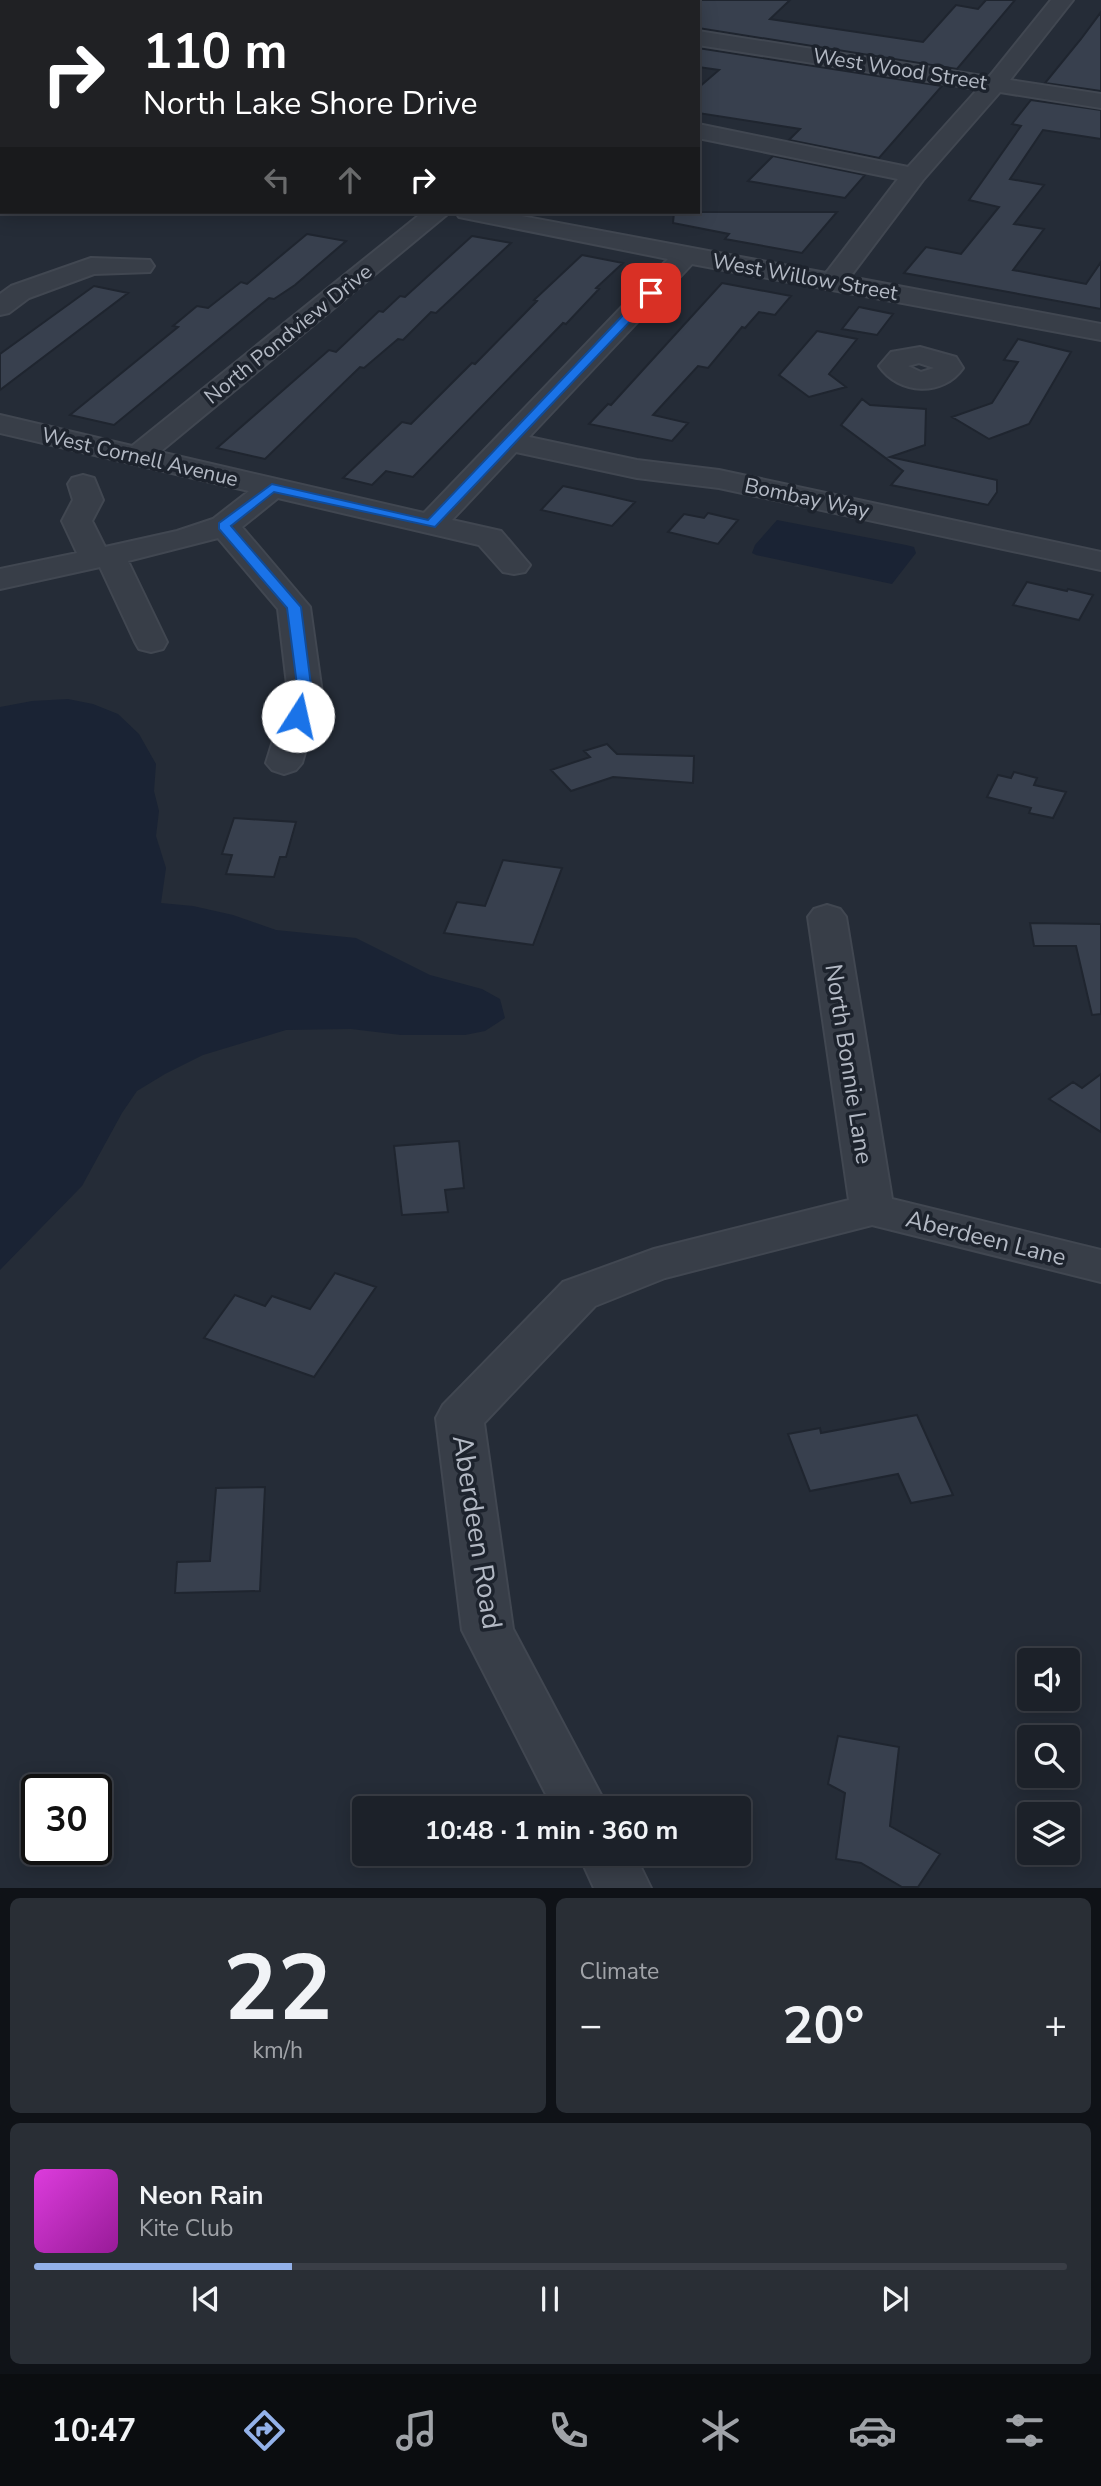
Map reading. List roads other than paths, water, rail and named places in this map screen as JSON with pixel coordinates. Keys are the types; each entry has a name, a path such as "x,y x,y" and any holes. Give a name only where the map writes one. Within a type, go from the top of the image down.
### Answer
{"street":[{"path":"832,282 914,175 995,83 1062,0"},
{"name":"West Wood Street","path":"700,38 1101,101"},
{"path":"700,131 914,175"},
{"name":"North Pondview Drive","path":"138,456 436,214"},
{"name":"West Willow Street","path":"478,214 832,282 950,332 1101,332"},
{"path":"431,524 686,256"},
{"path":"0,307 20,292 91,266 141,266"},
{"name":"West Cornell Avenue","path":"0,424 490,538 514,565"},
{"name":"Bombay Way","path":"511,442 637,469 719,479 1101,561"},
{"path":"83,484 88,500 77,521 103,557 151,642"},
{"path":"0,579 185,539 224,526 272,488"},
{"path":"224,526 294,607 305,693 284,763"},
{"name":"North Bonnie Lane","path":"827,917 872,1210"},
{"name":"Aberdeen Lane","path":"872,1210 1101,1266"},
{"name":"Aberdeen Road","path":"575,1796 488,1630 460,1418 579,1294 654,1265 872,1210"},
{"path":"612,1866 623,1888"}],"water":[{"path":"777,520 906,545 914,547 916,553 892,584 752,553 755,545"},
{"path":"68,699 93,704 118,714 139,734 156,764 154,791 159,811 156,836 166,868 161,903 193,906 233,915 276,930 356,938 430,975 482,989 500,999 505,1018 485,1031 465,1035 401,1035 351,1029 286,1030 203,1055 137,1091 82,1186 0,1270 0,707 32,701"}]}
